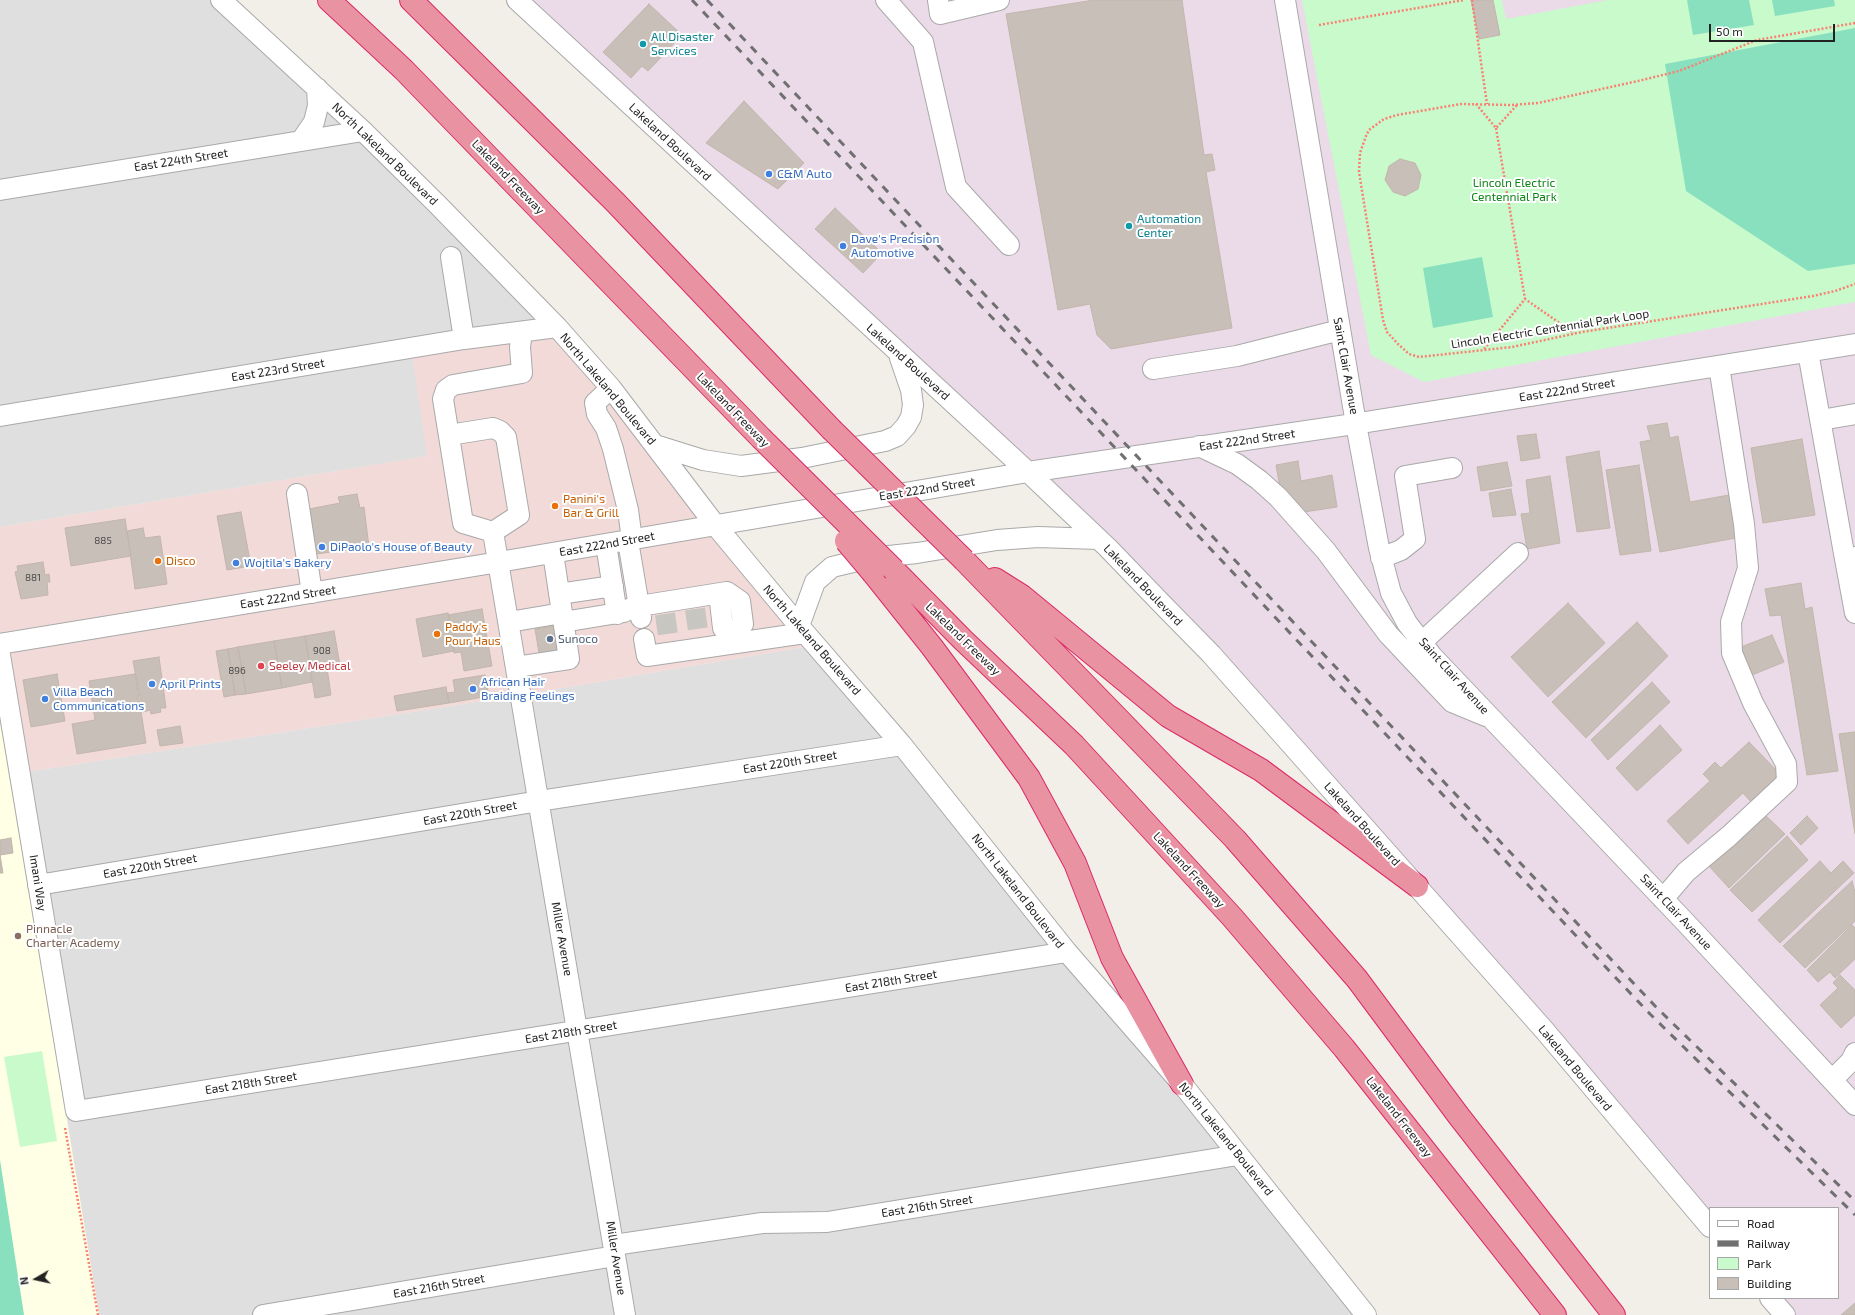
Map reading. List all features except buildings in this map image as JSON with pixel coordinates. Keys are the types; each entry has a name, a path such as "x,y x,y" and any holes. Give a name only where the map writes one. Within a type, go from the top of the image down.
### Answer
{"highway":[{"name":"Lakeland Freeway","path":"329,0 404,70 760,438 884,572 963,640 1074,745 1232,917 1344,1048 1555,1315"},
{"path":"411,0 615,202 831,429 964,560 1235,839 1357,979 1458,1115 1614,1315"},
{"path":"964,560 1022,596 1168,716 1261,770 1417,886"},
{"path":"884,572 932,647 1029,778 1076,863 1112,958 1182,1084"}],"street":[{"name":"North Lakeland Boulevard","path":"221,0 363,131 438,204 557,327 611,388 716,526 802,629 902,744 1067,952 1182,1084 1366,1315"},
{"name":"Lakeland Boulevard","path":"517,0 1028,472 1098,539 1211,654 1545,1030 1709,1226"},
{"path":"886,0 923,42 956,187 1009,245"},
{"path":"938,0 940,14 999,0"},
{"name":"Saint Clair Avenue","path":"1285,0 1356,424 1382,558 1391,593 1407,623 1432,656 1663,899 1855,1105"},
{"path":"301,141 314,122 318,106 317,88"},
{"name":"East 224th Street","path":"0,190 363,131"},
{"path":"451,257 464,340"},
{"name":"East 223rd Street","path":"0,416 464,340 557,327"},
{"path":"1153,369 1237,356 1340,330"},
{"path":"449,435 493,428 500,431 506,437 519,515 493,532 463,523 443,399 446,390 453,385 522,373 520,347 522,332"},
{"name":"East 222nd Street","path":"0,644 716,526 1028,472 1356,424 1855,344"},
{"path":"1808,352 1850,558 1855,613"},
{"path":"655,445 703,460 741,466 802,458 885,441 897,436 906,426 911,417 913,405 908,377 899,354"},
{"path":"1663,899 1686,872 1729,836 1787,782 1786,764 1753,702 1732,654 1731,622 1748,568 1744,524 1719,366"},
{"path":"611,388 595,404 597,414 606,428 613,449 628,510 630,540 672,607"},
{"path":"1821,420 1855,414"},
{"path":"1199,446 1237,464 1259,480 1273,493 1326,551 1388,634 1452,702 1491,718"},
{"path":"1382,558 1401,550 1415,539 1404,476 1452,468"},
{"path":"297,494 312,593"},
{"name":"Miller Avenue","path":"493,532 625,1315"},
{"path":"680,641 733,639 802,629 815,582 832,567 870,558 917,553 997,540 1038,536 1098,539"},
{"path":"606,544 617,614"},
{"path":"516,667 569,659 553,553"},
{"path":"1422,642 1518,553"},
{"path":"509,622 561,610 613,586"},
{"path":"561,610 617,614 632,607 672,607 727,592 720,602 723,628 733,639"},
{"name":"Imani Way","path":"0,655 76,1111"},
{"name":"East 220th Street","path":"38,885 539,801 902,744"},
{"name":"East 218th Street","path":"76,1111 1067,952"},
{"path":"1832,1080 1851,1061 1855,1053"},
{"name":"East 216th Street","path":"263,1315 364,1307 615,1250 762,1223 827,1222 1238,1155"},
{"path":"1771,1299 1785,1315"}],"path":[{"path":"1319,26 1464,0"},
{"path":"1472,0 1488,104"},
{"name":"Lincoln Electric Centennial Park Loop","path":"1855,23 1757,40 1679,71 1538,103 1461,104 1384,119 1369,130 1366,136 1360,153 1359,172 1383,320 1387,332 1409,354 1419,358 1512,347 1574,334 1812,296 1835,291 1855,284"},
{"path":"1476,104 1496,128 1526,299 1574,334"},
{"path":"1496,128 1518,104"},
{"path":"1483,350 1526,299"},
{"path":"66,1128 98,1315"}],"shaded area":[{"path":"0,0 221,0 557,327 428,456 0,527"},
{"path":"517,0 1855,0 1855,1315 1785,1315 1771,1299 1839,1299 1839,1207 1709,1207 1709,1226 1211,654"},
{"path":"557,327 816,645 521,695 20,773 0,655 0,527 427,456 411,348"},
{"path":"816,645 1366,1315 99,1315 66,1112 75,1111 20,773 521,695"},
{"name":"Pinnacle Charter Academy","path":"0,710 19,832 99,1315 0,1315"}],"green space":[{"name":"Lincoln Electric Centennial Park","path":"1302,0 1502,0 1506,19 1608,0 1855,0 1855,302 1424,382 1371,355"},
{"path":"1687,0 1749,0 1754,25 1693,35"},
{"path":"1772,0 1834,0 1835,6 1775,16"},
{"path":"1855,28 1855,264 1808,271 1686,191 1665,64"},
{"path":"1482,257 1493,317 1433,328 1423,268"},
{"path":"42,1051 57,1141 20,1147 4,1057"},
{"path":"0,1160 24,1315 0,1315"}],"tunnel":[{"path":"695,609 698,630"},
{"path":"665,614 668,635"}],"railway":[{"path":"692,0 1650,1014 1855,1215"},
{"path":"707,0 1656,1007 1855,1201"}],"place":[{"name":"All Disaster Services","path":"643,44"},
{"name":"C&M Auto","path":"769,174"},
{"name":"Automation Center","path":"1129,226"},
{"name":"Dave's Precision Automotive","path":"843,246"},
{"name":"Panini's Bar & Grill","path":"555,506"},
{"name":"DiPaolo's House of Beauty","path":"322,547"},
{"name":"Disco","path":"158,561"},
{"name":"Wojtila's Bakery","path":"236,563"},
{"name":"Paddy's Pour Haus","path":"437,634"},
{"name":"Sunoco","path":"550,639"},
{"name":"Seeley Medical","path":"261,666"},
{"name":"April Prints","path":"152,684"},
{"name":"African Hair Braiding Feelings","path":"473,689"},
{"name":"Villa Beach Communications","path":"45,699"},
{"name":"Pinnacle Charter Academy","path":"18,936"}]}
